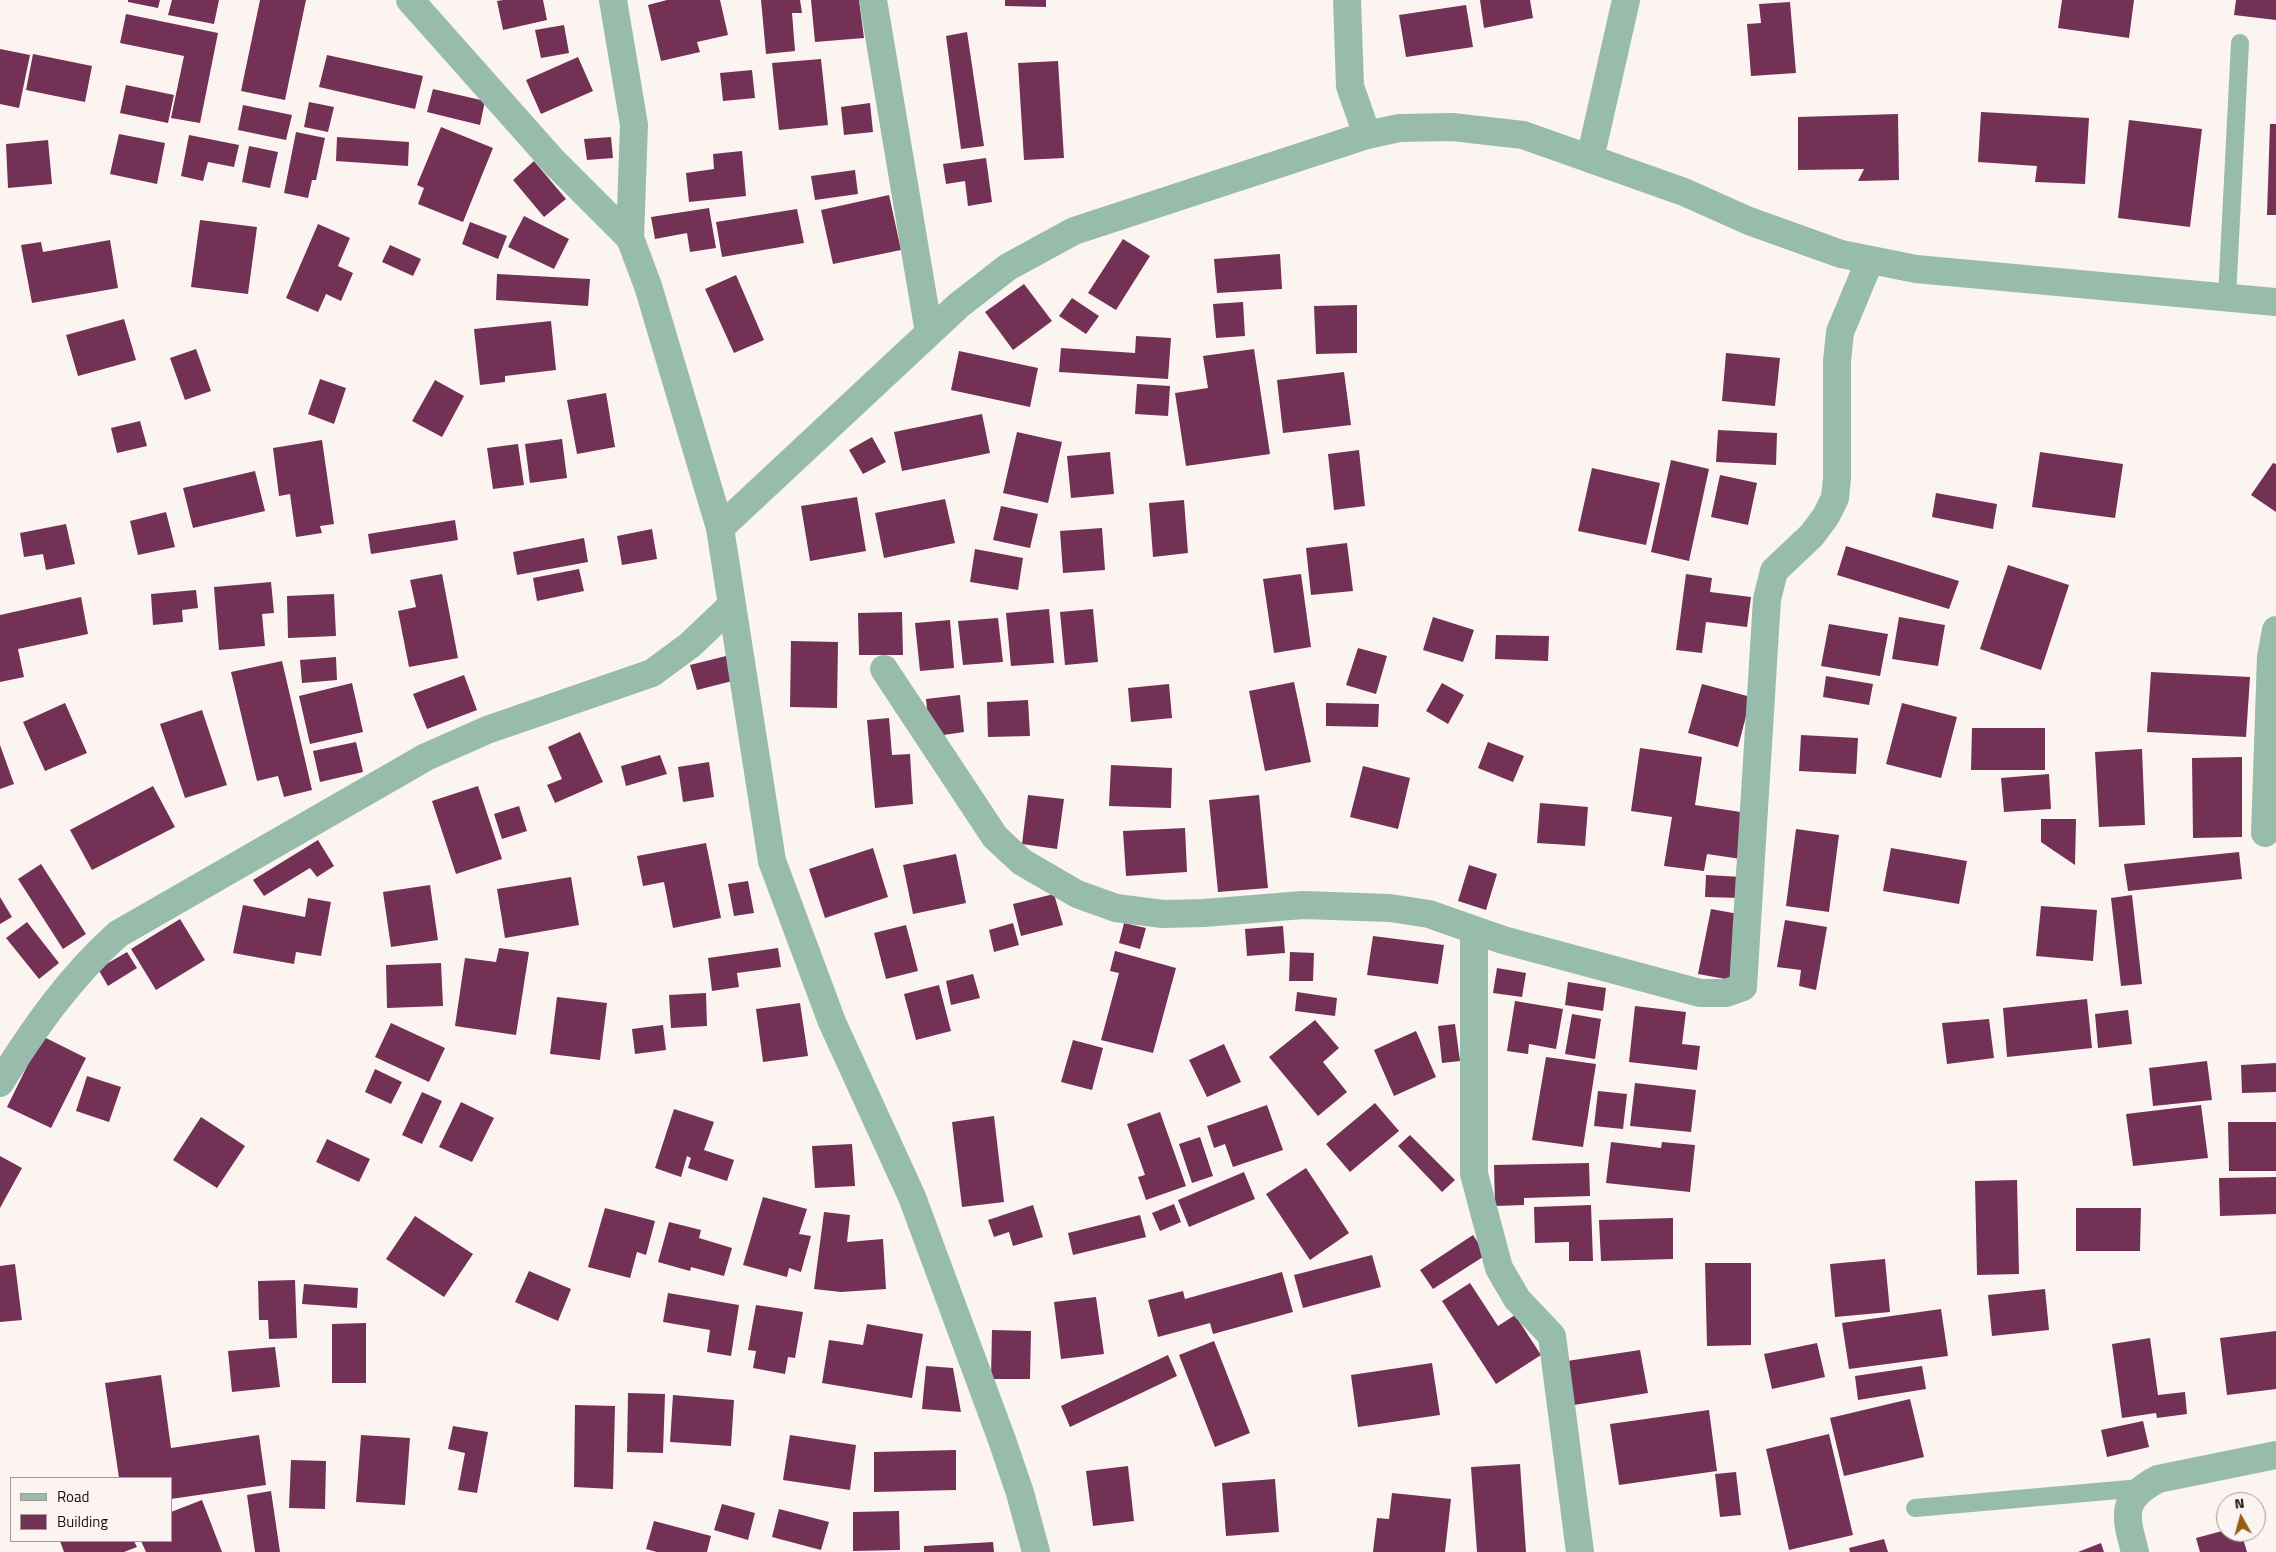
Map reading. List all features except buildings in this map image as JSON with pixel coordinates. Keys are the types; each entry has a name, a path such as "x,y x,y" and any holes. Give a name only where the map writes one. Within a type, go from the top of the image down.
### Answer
{"street":[{"path":"410,0 554,162 630,238"},
{"path":"613,0 634,125 630,238 648,286 720,528 772,861 832,1022 912,1197 1002,1440 1020,1493 1036,1552"},
{"path":"873,0 929,333"},
{"path":"1347,0 1350,86 1367,135"},
{"path":"1590,159 1626,0"},
{"path":"720,528 959,305 1008,267 1074,231 1367,135 1398,128 1452,127 1522,135 1684,192 1749,221 1841,254 1870,260 1916,269 2276,302"},
{"path":"884,669 994,837 1022,862 1077,894 1116,908 1163,914 1303,904 1390,908 1429,914 1474,930 1700,993 1726,993 1743,987 1767,599 1774,571 1812,535 1826,516 1835,498 1838,478 1837,361 1840,332 1870,260"},
{"path":"0,1082 30,1034 88,961 118,934 426,757 486,730 652,674 690,645 731,606"},
{"path":"2265,833 2271,657 2276,630"},
{"path":"1474,930 1474,1174 1499,1268 1517,1299 1552,1336 1580,1552"},
{"path":"2134,1552 2128,1517 2131,1501 2141,1488 2158,1479 2276,1455"}],"lane":[{"path":"2227,297 2240,43"},
{"path":"1914,1508 2141,1488"}]}
